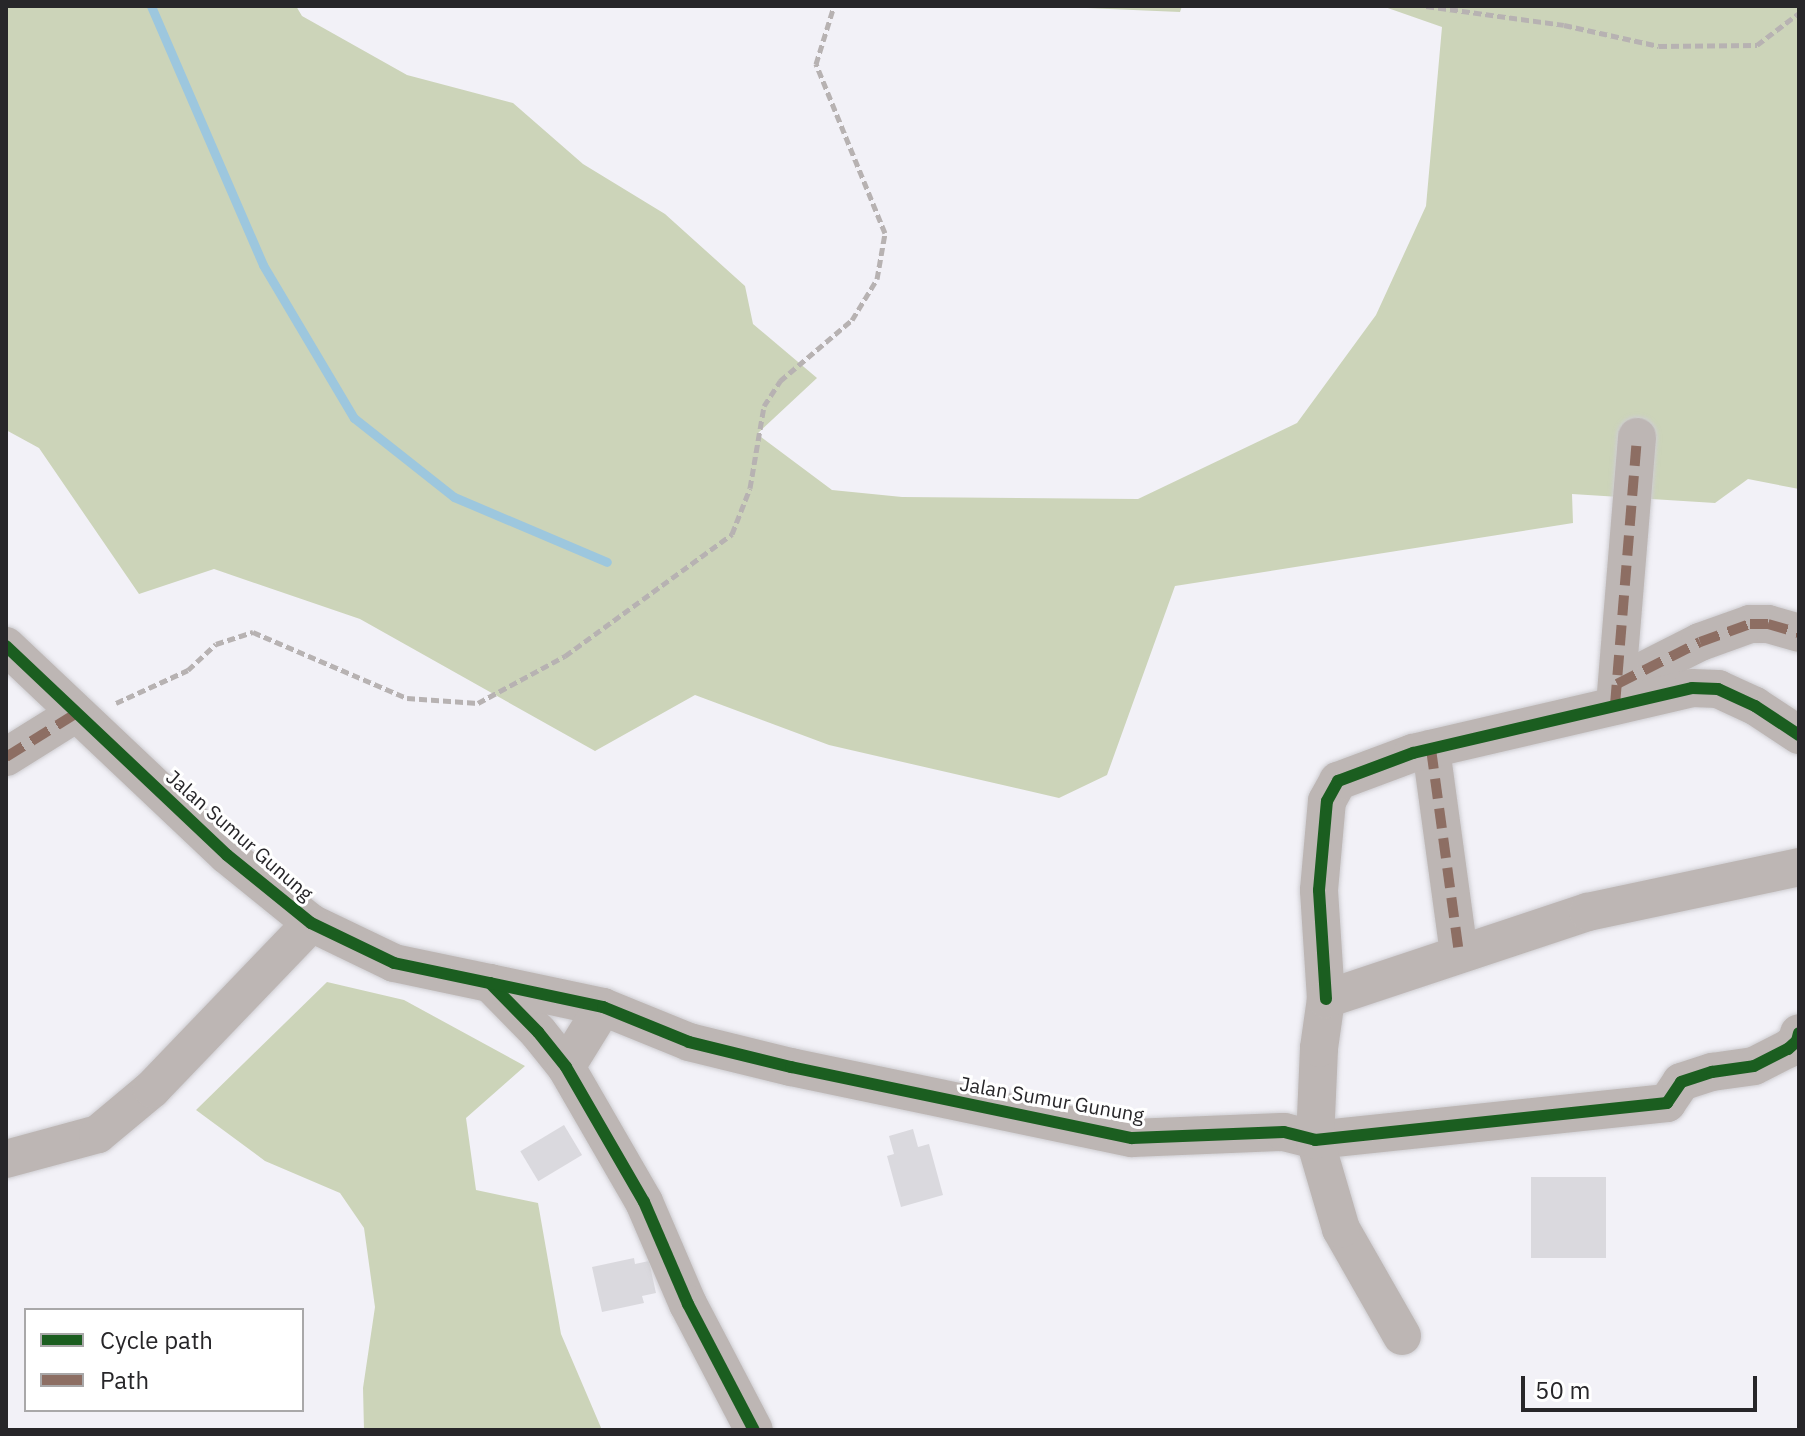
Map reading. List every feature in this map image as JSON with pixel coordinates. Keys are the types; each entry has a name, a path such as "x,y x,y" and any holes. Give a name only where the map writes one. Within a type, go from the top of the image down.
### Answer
{"street":[{"path":"1616,695 1637,437"},
{"path":"1616,695 1700,642 1750,624 1768,624 1799,633"},
{"name":"Jalan Sumur Gunung","path":"6,646 227,855 311,923 394,963 603,1007 704,1046 927,1097 1132,1138 1284,1132 1315,1140 1667,1103 1681,1082 1712,1072 1754,1066 1788,1049 1797,1041 1799,1033"},
{"path":"1402,1336 1341,1229 1315,1140 1319,1048 1326,999 1319,890 1327,801 1338,781 1431,749 1616,695 1692,688 1718,689 1755,706 1799,735"},
{"path":"6,757 84,723"},
{"path":"1431,749 1459,953"},
{"path":"1326,999 1588,912 1799,867"},
{"path":"6,1159 98,1134 161,1080 311,923"},
{"path":"490,983 566,1067 644,1202 688,1304 754,1430"},
{"path":"566,1067 603,1007"}],"path":[{"path":"84,723 116,703 188,670 216,644 253,632 407,698 478,703 565,656 732,534 750,488 764,406 780,381 852,320 877,279 885,233 816,64 834,6"},
{"path":"1426,6 1564,25 1659,46 1757,45 1799,13"}],"green space":[{"path":"6,6 296,6 302,16 407,75 513,103 583,164 665,214 745,286 753,324 817,378 757,434 832,490 902,497 1138,499 1297,423 1376,315 1426,206 1442,27 1382,6 1799,6 1799,489 1748,479 1715,503 1572,494 1573,523 1175,586 1107,775 1059,798 829,745 695,695 595,751 360,619 214,569 139,594 39,448 6,430"},
{"path":"1040,6 1182,6 1180,12"},
{"path":"327,982 404,1000 525,1066 466,1118 476,1190 538,1203 561,1334 602,1430 364,1430 363,1388 375,1307 364,1228 340,1193 265,1161 196,1110"}],"building":[{"path":"564,1125 582,1155 538,1181 520,1151"},
{"path":"913,1129 918,1147 929,1144 943,1195 901,1207 887,1156 894,1154 889,1136"},
{"path":"1531,1177 1606,1177 1606,1258 1531,1258"},
{"path":"634,1258 635,1264 649,1261 656,1293 642,1296 644,1303 602,1312 592,1267"}],"waterway":[{"path":"151,6 263,265 354,418 454,497 607,562"}],"marked path":[{"path":"1615,705 1637,437"},
{"path":"1617,684 1700,642 1750,624 1768,624 1799,633"},
{"path":"6,757 75,714"},
{"path":"1431,749 1459,953"}],"cycle path":[{"path":"6,646 227,855 311,923 394,963 490,983 538,1032 566,1067 644,1202 688,1304 754,1430"},
{"path":"1326,999 1319,890 1327,801 1338,781 1413,753 1692,688 1718,689 1755,706 1799,735"},
{"path":"490,983 603,1007 689,1042 791,1067 1132,1138 1284,1132 1315,1140 1667,1103 1681,1082 1712,1072 1754,1066 1788,1049 1797,1041 1799,1033"}]}
